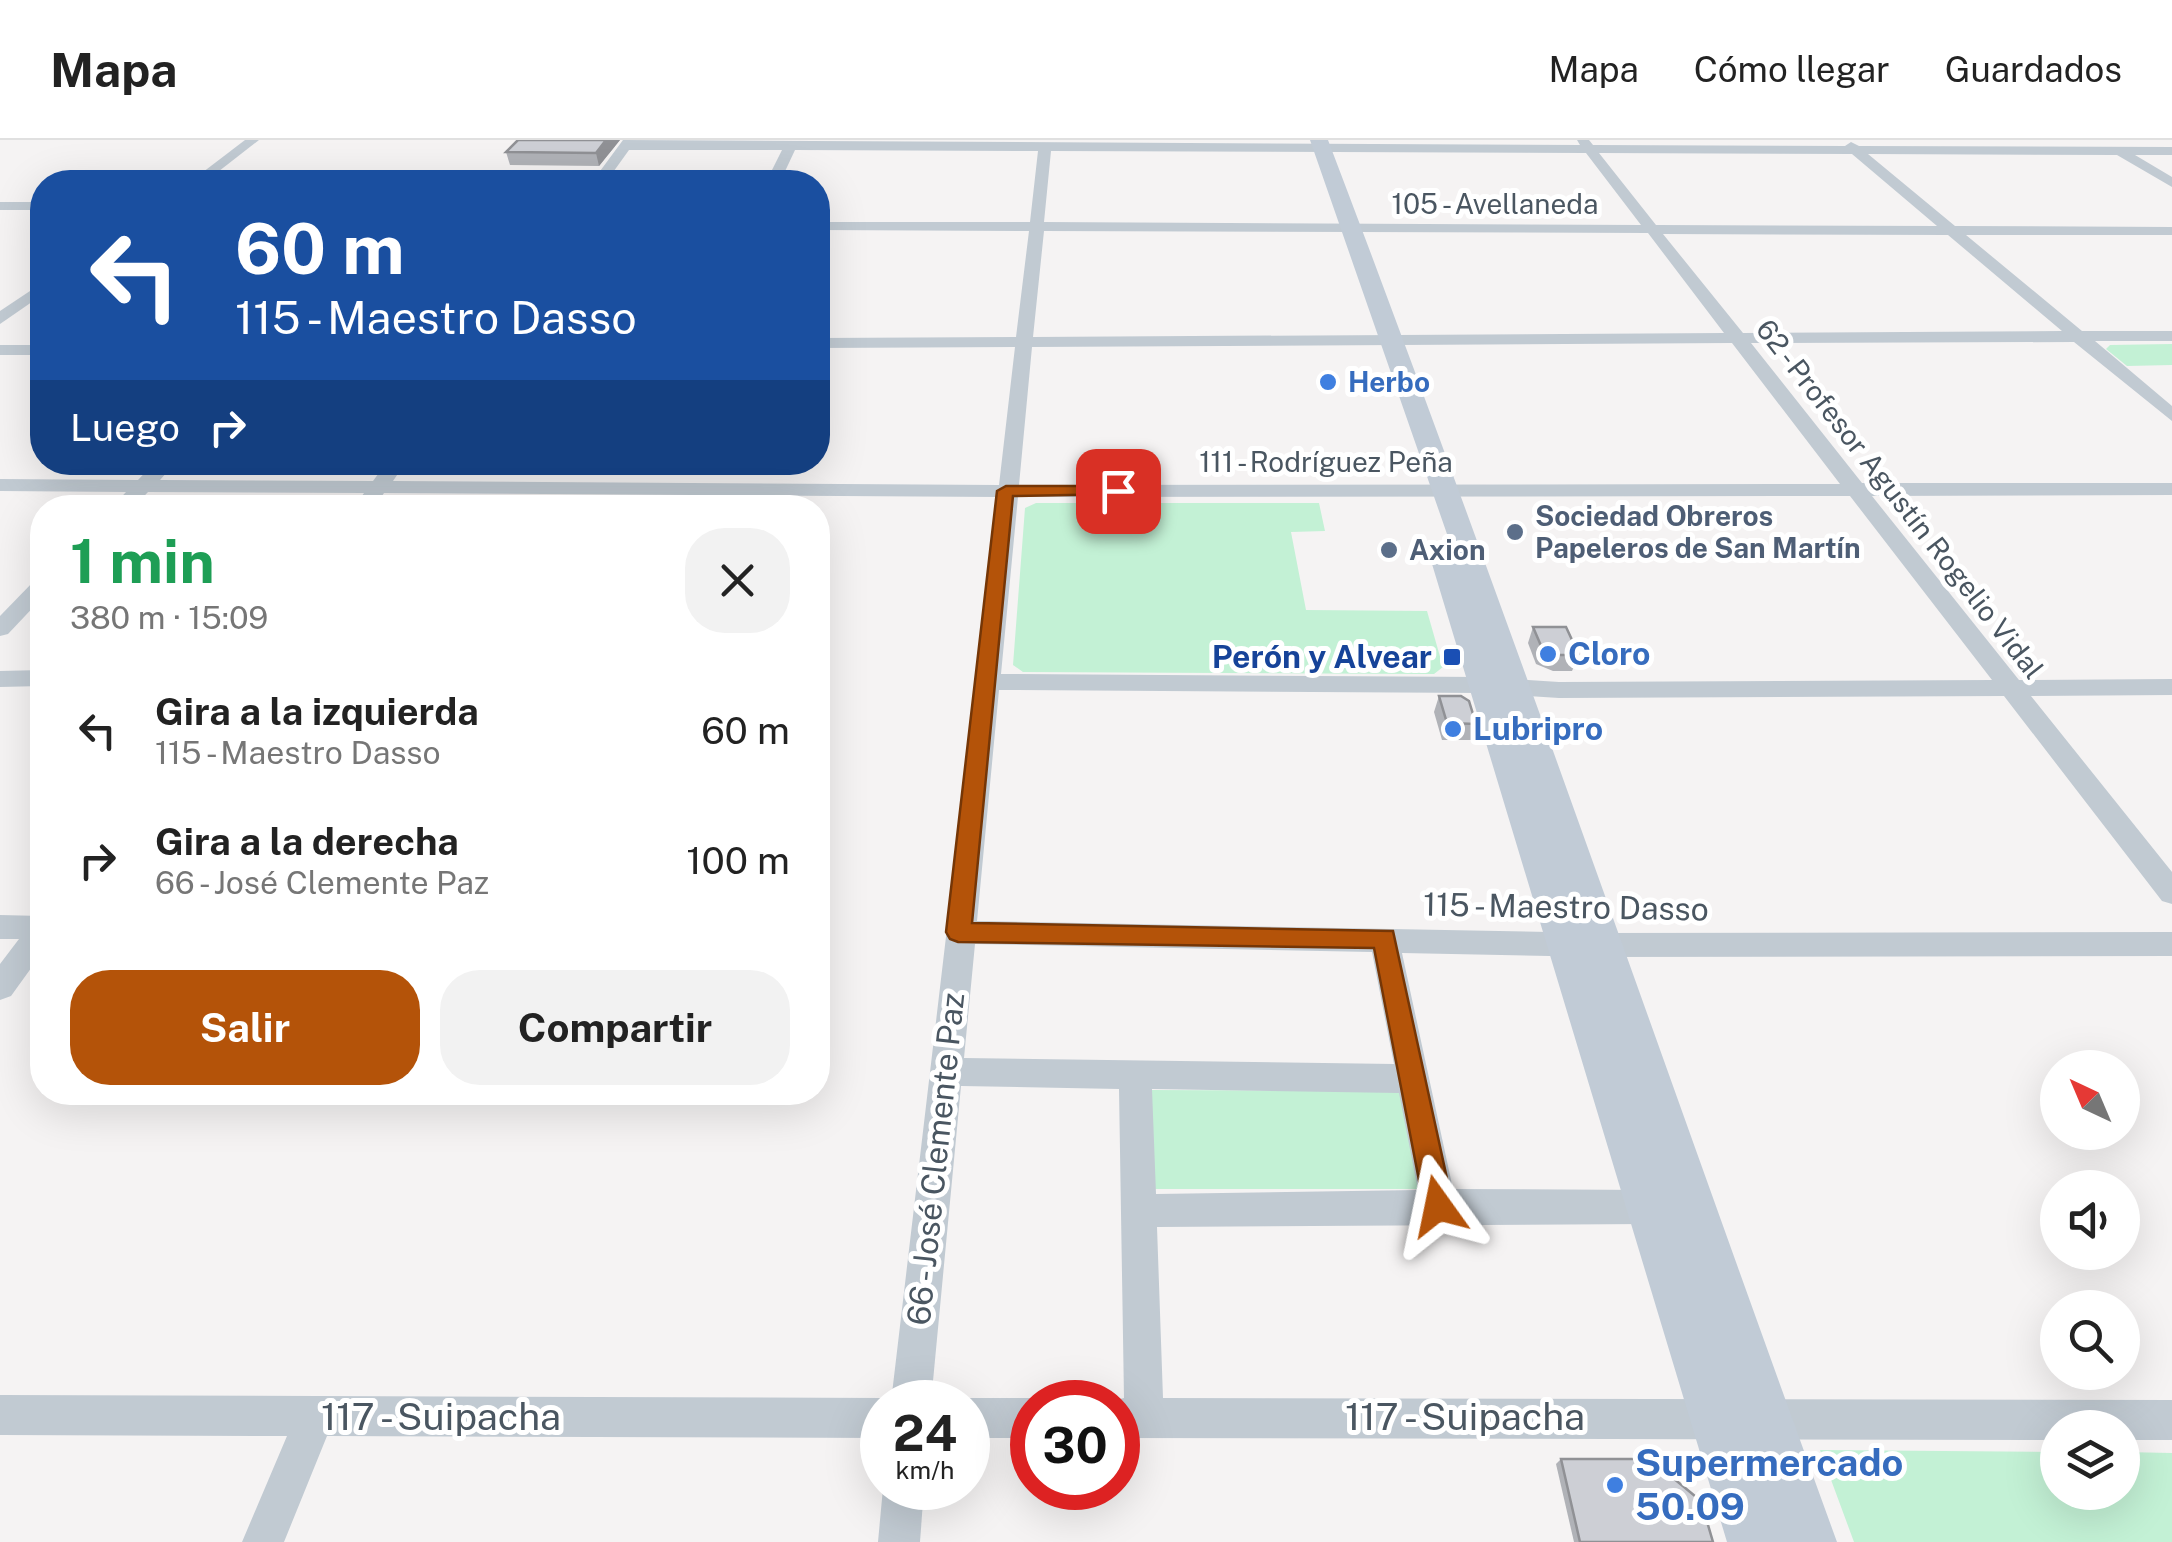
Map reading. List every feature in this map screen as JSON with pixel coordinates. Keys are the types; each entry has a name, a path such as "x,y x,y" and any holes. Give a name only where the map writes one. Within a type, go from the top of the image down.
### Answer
{"main road":[{"path":"1313,145 1436,489 1739,1416 1756,1542"},
{"path":"1582,943 1648,1207 1739,1416 1808,1542"}],"street":[{"path":"213,170 253,140"},
{"path":"2102,140 2172,183"},
{"path":"608,170 628,143 1850,145 2172,151"},
{"path":"779,170 793,143"},
{"name":"66 - José Clemente Paz","path":"913,1380 948,1072 958,932 1045,144"},
{"name":"62 - Profesor Agustín Rogelio Vidal","path":"1586,145 2172,893"},
{"path":"1850,145 2172,415"},
{"path":"0,206 30,206"},
{"name":"105 - Avellaneda","path":"830,226 2172,231"},
{"path":"0,319 30,297"},
{"path":"830,343 2172,336"},
{"path":"0,350 30,350"},
{"path":"133,495 153,475"},
{"path":"372,495 387,475"},
{"path":"713,475 715,488"},
{"name":"111 - Rodríguez Peña","path":"0,485 380,484 1006,491 2172,490"},
{"path":"0,629 30,598"},
{"path":"0,678 30,678"},
{"path":"987,682 1499,686 1559,690 2172,686"},
{"path":"0,927 30,928"},
{"name":"115 - Maestro Dasso","path":"958,932 1582,943 2172,944"},
{"path":"1384,938 1438,1206"},
{"path":"0,986 30,945"},
{"path":"948,1072 1412,1079"},
{"path":"1132,1380 1137,1211 1135,1072"},
{"path":"1137,1211 1648,1207"},
{"name":"117 - Suipacha","path":"0,1414 860,1418"},
{"path":"263,1542 315,1416"},
{"name":"117 - Suipacha","path":"1140,1418 1739,1416 2172,1420"},
{"path":"899,1542 902,1510"}],"green space":[{"path":"2172,344 2172,365 2127,366 2106,349 2110,345"},
{"path":"1036,503 1319,503 1325,531 1291,532 1306,610 1427,611 1443,667 1434,674 1023,672 1013,665 1025,508"},
{"path":"1150,1090 1404,1091 1420,1189 1153,1189"},
{"path":"1820,1450 2040,1452 2040,1510 2140,1510 2140,1452 2172,1453 2172,1542 1854,1542"}],"building":[{"path":"518,140 606,140 596,153 506,152"},
{"path":"1533,627 1566,627 1579,655 1559,655 1542,648"},
{"path":"1439,696 1461,696 1469,701 1476,724 1447,723"},
{"name":"Supermercado 50.09","path":"1561,1459 1650,1459 1701,1501 1713,1542 1580,1542"}],"place":[{"name":"Herbo","path":"1328,382"},
{"name":"Sociedad Obreros Papeleros de San Martín","path":"1515,532"},
{"name":"Axion","path":"1389,550"},
{"name":"Cloro","path":"1548,654"},
{"name":"Perón y Alvear","path":"1452,657"},
{"name":"Lubripro","path":"1453,729"},
{"name":"Supermercado 50.09","path":"1615,1485"}],"route":[{"path":"1118,491 1006,491 958,932 1384,938 1438,1206"}]}
